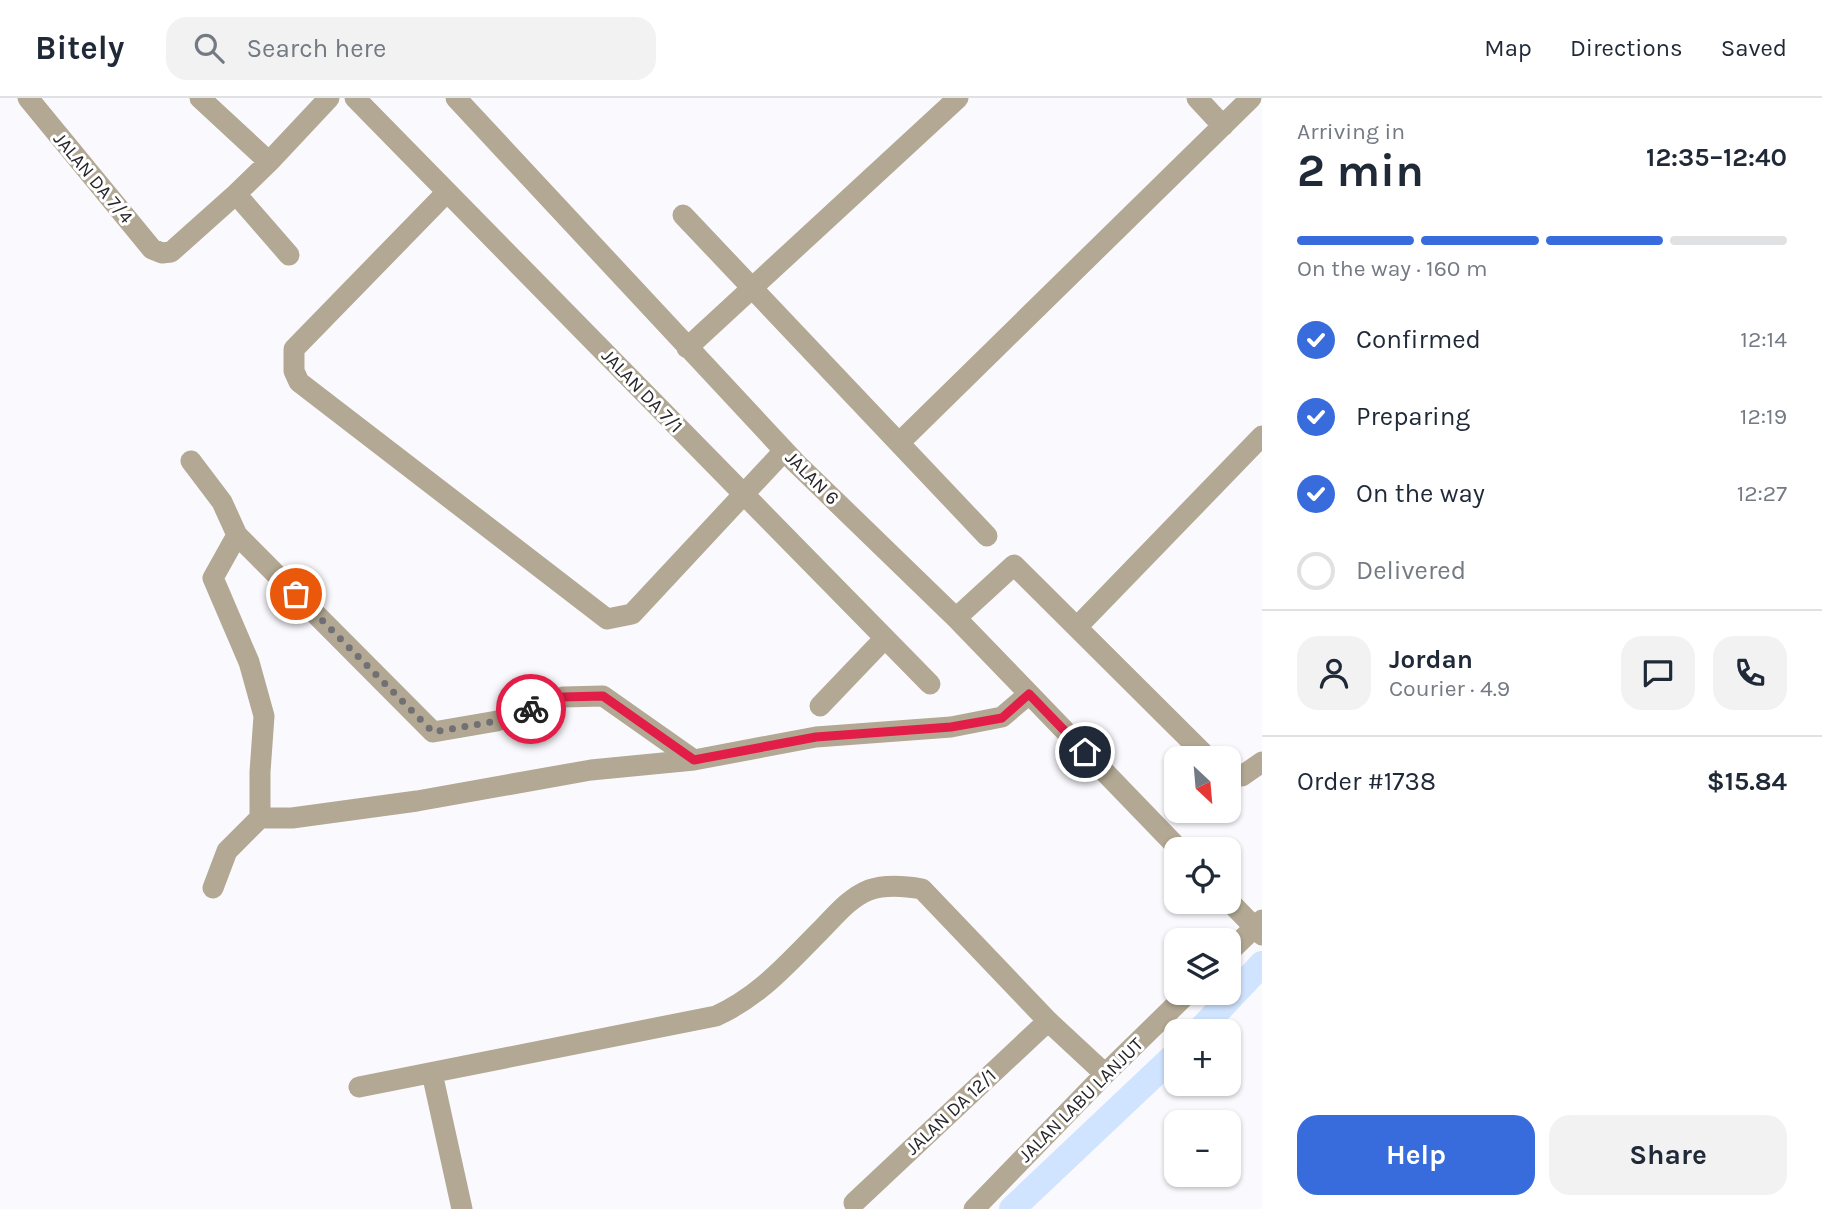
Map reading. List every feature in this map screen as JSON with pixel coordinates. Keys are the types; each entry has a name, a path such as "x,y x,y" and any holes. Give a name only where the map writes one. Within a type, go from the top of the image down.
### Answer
{"street":[{"name":"JALAN DA 7/4","path":"28,98 152,249 162,253 171,252 236,194"},
{"path":"200,98 269,162"},
{"path":"289,255 236,194 329,98"},
{"name":"JALAN DA 7/1","path":"355,98 930,684"},
{"name":"JALAN 6","path":"456,98 784,451 956,618 1167,837"},
{"path":"687,348 958,98"},
{"path":"1197,98 1223,126"},
{"path":"899,443 1251,98"},
{"path":"447,192 295,349 294,371 299,382 607,619 632,614 784,451"},
{"path":"682,215 986,536"},
{"path":"1077,627 1262,436"},
{"path":"191,461 222,502 237,535 433,732 497,721 563,697 603,696 694,760"},
{"path":"213,888 227,851 260,818 264,716 248,662 213,578 237,535"},
{"path":"956,618 1014,565 1196,746"},
{"path":"820,706 885,638"},
{"path":"260,818 292,818 417,801 591,770 694,760 816,737 951,727 1002,718 1029,694"},
{"path":"1241,776 1260,764"},
{"path":"359,1087 716,1016 738,1006 769,982 850,901 870,890 899,885 922,889 1048,1021 1105,1074"},
{"path":"1241,912 1259,927 1241,942"},
{"name":"JALAN LABU LANJUT","path":"974,1209 1176,1005"},
{"name":"JALAN DA 12/1","path":"854,1203 1048,1021"},
{"path":"432,1073 462,1209"}],"waterway":[{"path":"1210,1019 1262,964"},
{"path":"1012,1209 1164,1065"}],"way so far":[{"path":"296,594 433,732 497,721 531,709"}],"route":[{"path":"531,709 563,697 603,696 694,760 816,737 951,727 1002,718 1029,694 1085,752"}]}
